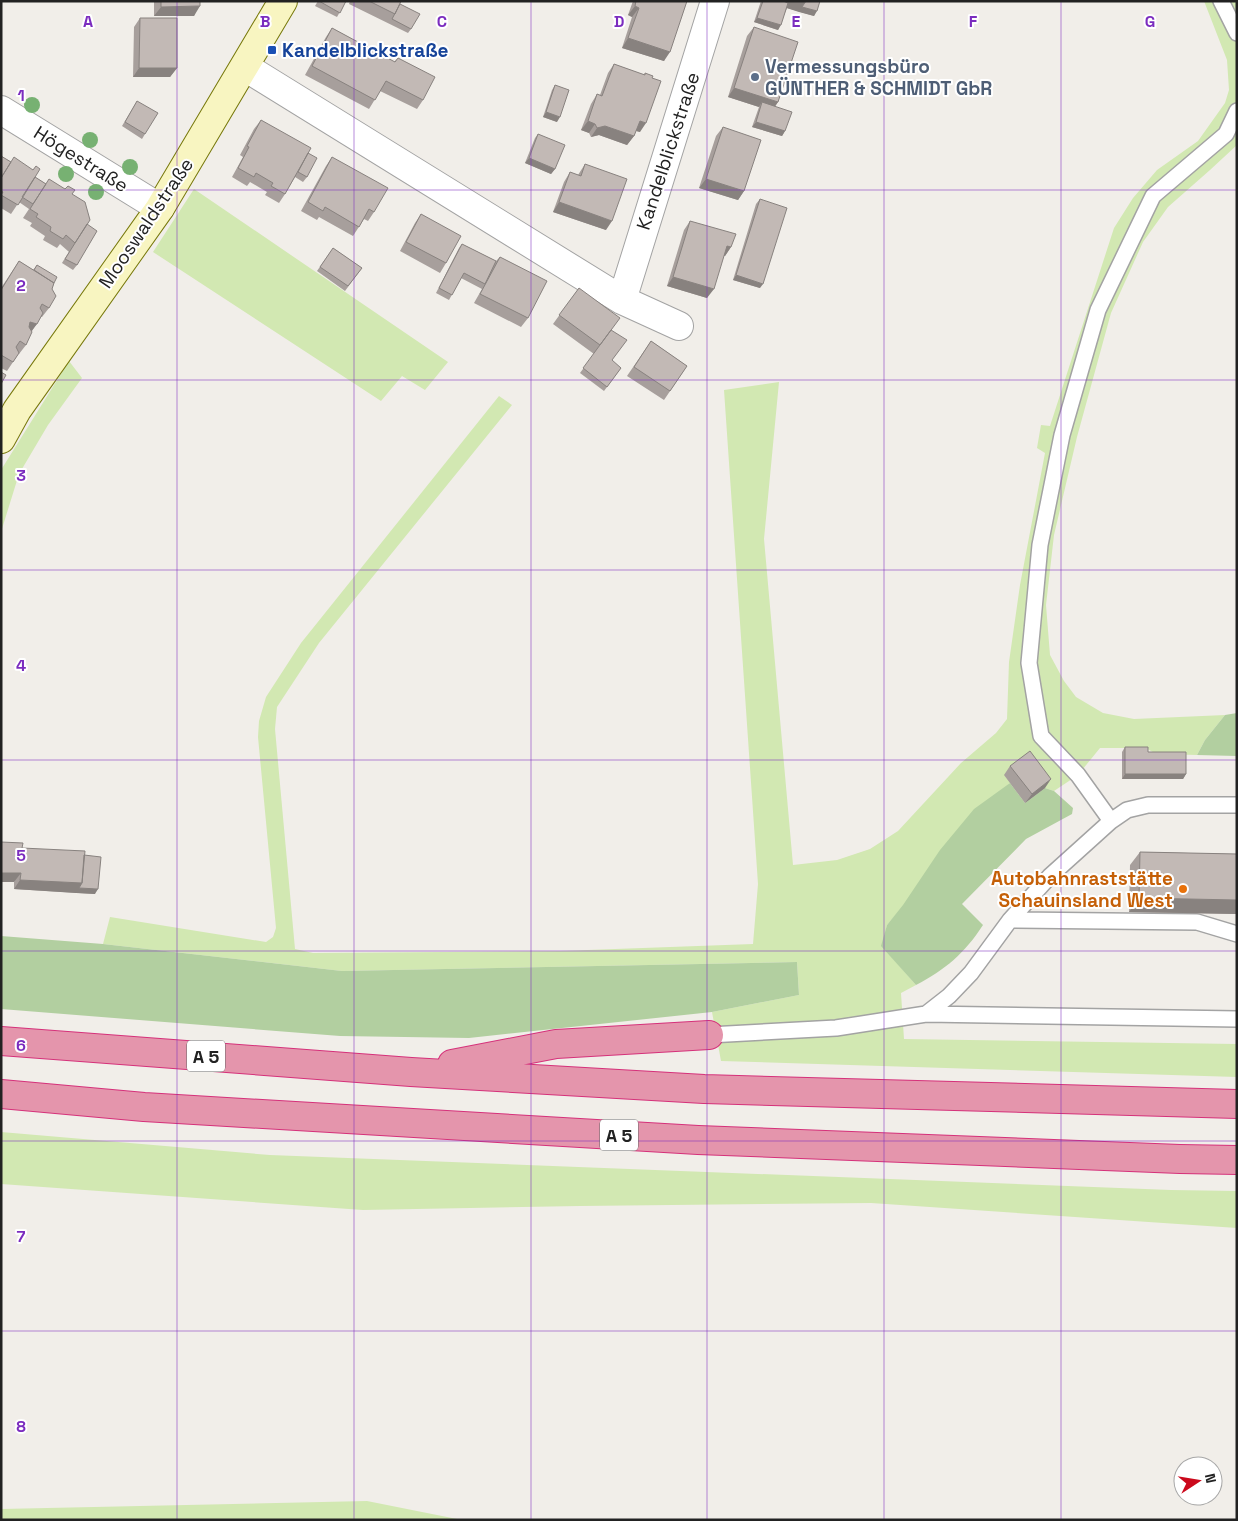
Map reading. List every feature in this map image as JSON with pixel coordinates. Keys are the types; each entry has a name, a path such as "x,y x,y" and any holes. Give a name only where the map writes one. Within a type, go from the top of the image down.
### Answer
{"highway":[{"path":"411,1072 556,1044 709,1035"},
{"name":"A 5","path":"1,1041 411,1072 704,1089 1237,1104"},
{"name":"A 5","path":"1,1094 144,1107 688,1140 1237,1160"}],"street":[{"name":"Mooswaldstraße","path":"1,439 17,410 160,208 283,1"},
{"name":"Kandelblickstraße","path":"622,300 715,1"},
{"path":"245,66 622,300 679,326"},
{"name":"Högestraße","path":"1,110 160,208"}],"lane":[{"path":"1221,1 1237,34"},
{"path":"1111,821 1078,776 1041,736 1029,663 1040,545 1062,435 1098,310 1153,196 1226,134 1237,112"},
{"path":"926,1014 949,996 971,973 1010,920 1050,876 1111,821 1127,810 1148,805 1237,805"},
{"path":"1010,920 1197,922 1237,934"},
{"path":"709,1035 836,1028 926,1014 1237,1018"}],"green space":[{"path":"1204,1 1237,1 1237,145 1168,207 1143,242 1111,313 1077,437 1054,535 1046,605 1050,655 1064,681 1076,697 1103,713 1134,719 1225,715 1205,740 1197,755 1156,754 1146,748 1100,748 1078,775 1054,791 1045,788 1025,803 1010,783 887,925 882,946 916,985 901,993 904,1039 1237,1044 1237,1077 721,1061 712,1012 799,995 797,962 342,971 103,944 110,917 266,942 273,937 276,928 258,737 259,721 266,697 301,643 499,396 512,405 319,643 277,707 275,729 295,949 313,953 560,951 753,944 758,884 724,390 779,382 764,539 793,865 837,860 870,849 898,831 961,763 996,733 1007,719 1009,662 1020,585 1045,453 1037,448 1041,425 1050,426 1114,228 1133,198 1157,170 1198,141 1225,103 1229,90 1227,60"},
{"path":"194,189 448,362 425,390 402,376 381,401 153,252"},
{"path":"69,361 82,378 48,425 19,474 1,532 1,470"},
{"path":"1237,713 1237,756 1197,755 1205,740 1225,715"},
{"path":"1010,783 1025,803 1045,788 1054,791 1073,808 1072,814 1026,839 962,904 983,925 954,960 916,985 881,946 887,925 903,905 940,850 974,809"},
{"path":"1,936 103,944 342,971 797,962 799,995 712,1012 469,1038 340,1036 1,1009"},
{"path":"1,1132 270,1155 1237,1191 1237,1228 871,1203 363,1210 1,1184"},
{"path":"367,1501 462,1520 1,1520 1,1509"}],"building":[{"path":"161,1 200,1 200,6 161,7"},
{"path":"319,1 346,1 340,13"},
{"path":"369,1 401,1 395,14"},
{"path":"636,1 687,1 670,52 628,38 639,8 635,6"},
{"path":"763,1 783,1 788,3 781,25 757,18"},
{"path":"806,1 820,1 817,11 802,7"},
{"path":"400,4 420,14 411,29 392,19"},
{"path":"140,18 177,18 177,68 139,68"},
{"path":"754,27 798,42 778,102 734,88"},
{"path":"332,28 395,62 398,58 435,77 423,100 386,81 375,100 312,66"},
{"path":"614,64 645,75 645,73 661,81 646,123 640,121 634,136 605,126 597,128 595,124 588,121 597,94 602,96"},
{"path":"555,85 569,90 560,117 546,112"},
{"path":"137,101 158,113 145,134 125,122"},
{"path":"762,102 792,112 785,131 756,122"},
{"path":"261,120 311,148 285,194 271,186 273,183 256,173 254,177 238,168"},
{"path":"723,127 761,140 744,191 706,179"},
{"path":"538,134 565,145 555,169 529,158"},
{"path":"308,153 317,158 307,177 298,172"},
{"path":"1,156 11,162 1,178"},
{"path":"14,157 33,170 36,166 40,169 18,205 1,195 3,192 1,191 1,178"},
{"path":"332,157 388,188 374,212 369,209 359,227 325,207 323,211 308,202"},
{"path":"585,164 627,179 612,221 559,202 570,172 581,176"},
{"path":"35,177 46,184 33,204 22,197"},
{"path":"49,179 65,189 68,186 75,190 72,194 85,202 90,220 75,243 66,235 63,239 50,231 51,227 36,217 38,214 30,209"},
{"path":"760,199 787,208 763,284 736,275"},
{"path":"421,214 461,236 446,263 406,242"},
{"path":"690,221 736,234 731,247 727,246 714,289 673,277"},
{"path":"87,224 97,231 77,265 65,259"},
{"path":"462,244 496,261 485,284 464,273 452,295 439,288"},
{"path":"333,248 362,268 348,286 320,267"},
{"path":"500,257 547,281 528,318 480,294"},
{"path":"19,261 54,283 52,289 56,296 49,308 42,304 40,308 43,313 37,324 30,322 29,327 32,332 26,345 20,341 16,347 19,353 13,362 1,355 1,290"},
{"path":"37,265 57,277 54,283 34,270"},
{"path":"579,288 620,318 600,345 559,315"},
{"path":"611,330 627,340 612,360 621,368 607,387 583,368"},
{"path":"651,341 687,366 670,391 634,367"},
{"path":"1,372 6,375 1,384"},
{"path":"1125,747 1148,747 1148,752 1186,752 1186,774 1125,774"},
{"path":"1030,751 1051,779 1032,794 1010,766"},
{"path":"1,842 23,843 22,848 85,851 82,883 20,880 21,873 1,873"},
{"name":"Autobahnraststätte Schauinsland West","path":"1140,852 1237,854 1237,900 1139,898"},
{"path":"84,855 101,857 98,889 79,888 82,883"}],"place":[{"name":"Kandelblickstraße","path":"272,50"},
{"name":"Vermessungsbüro GÜNTHER & SCHMIDT GbR","path":"755,77"},
{"name":"Autobahnraststätte Schauinsland West","path":"1183,889"}]}
